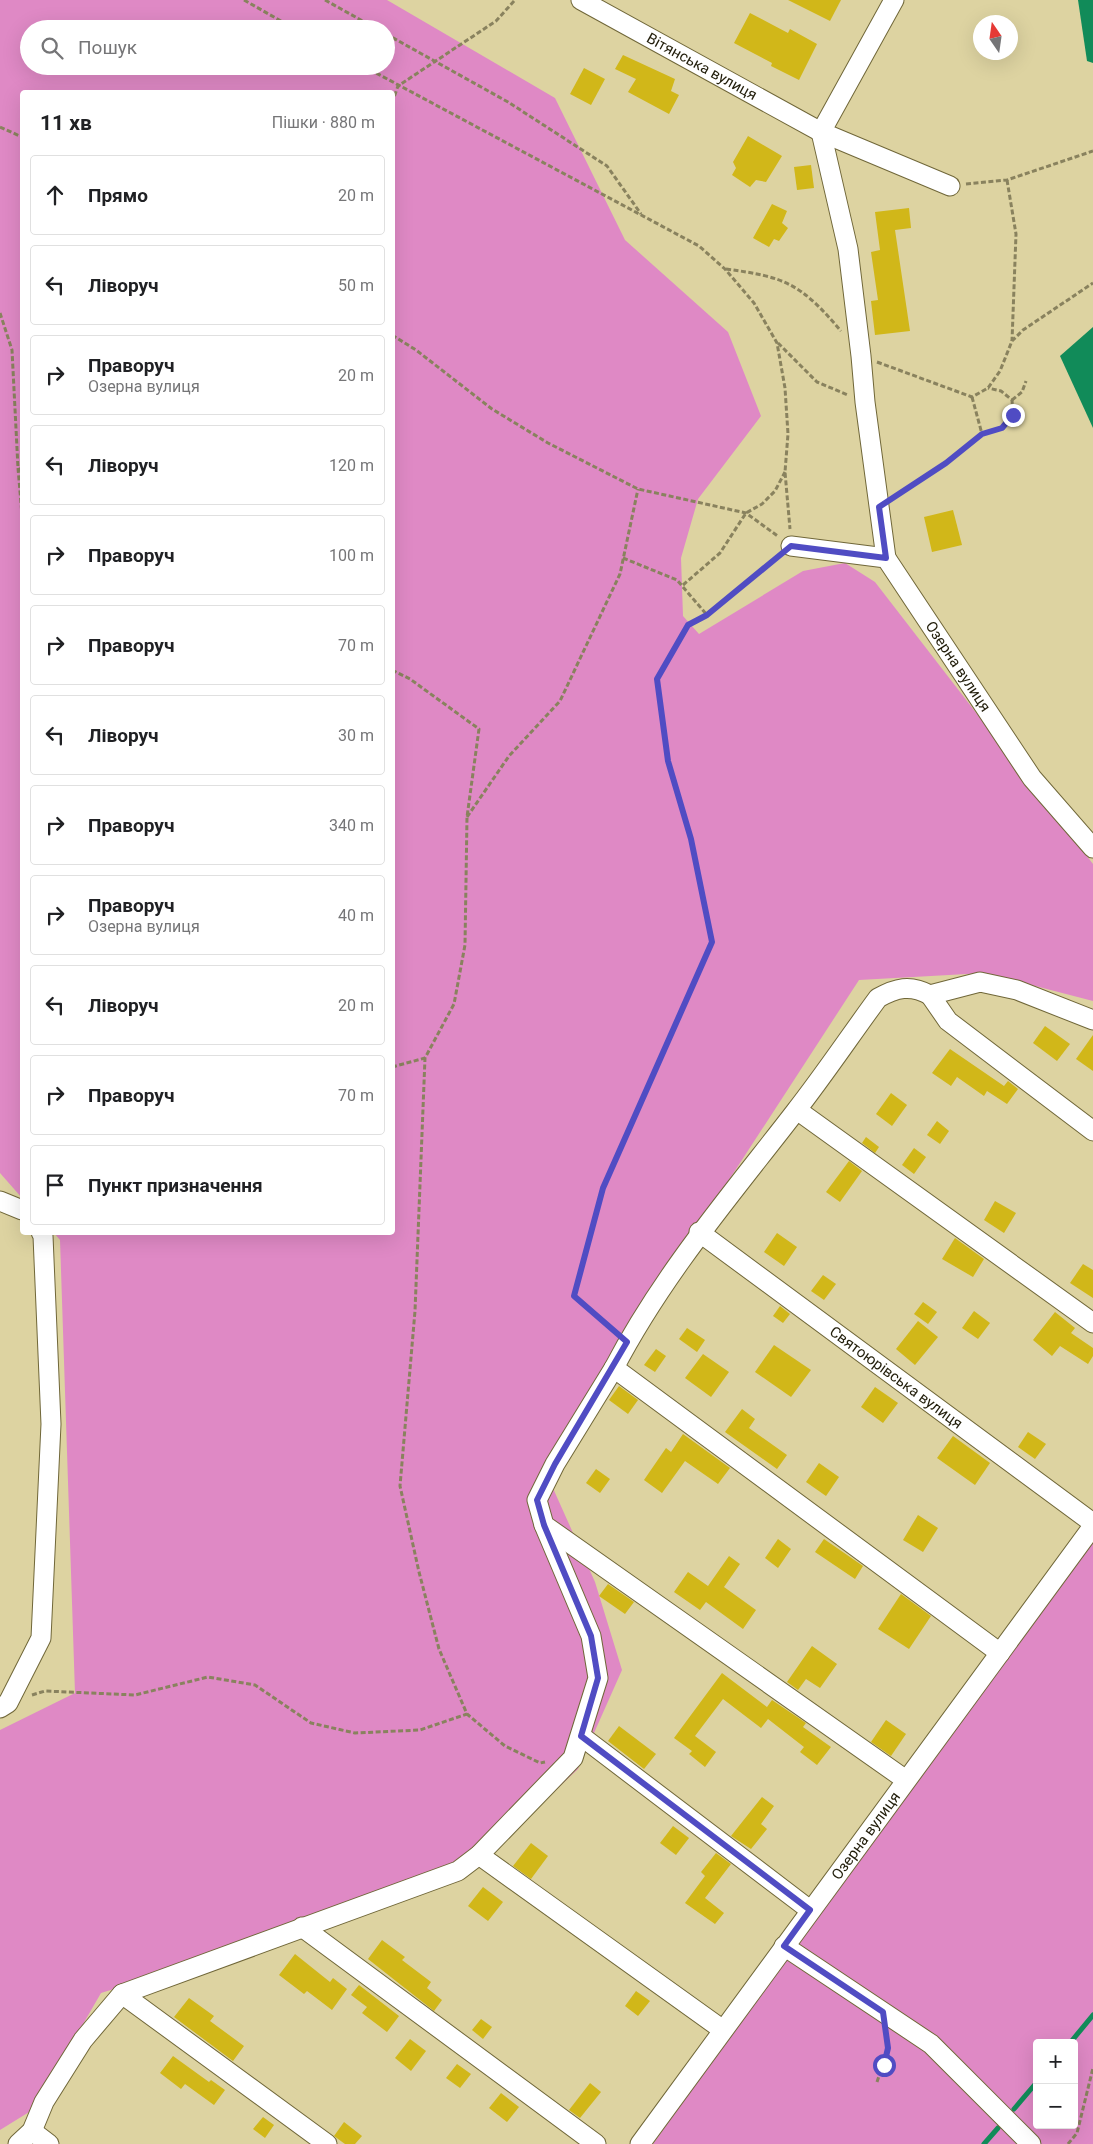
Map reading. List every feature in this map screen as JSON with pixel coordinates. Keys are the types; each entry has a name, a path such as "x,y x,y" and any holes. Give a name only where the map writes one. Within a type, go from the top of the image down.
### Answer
{"street":[{"name":"Вітянська вулиця","path":"581,0 821,132 950,186"},
{"path":"791,546 886,558 864,402 861,356 848,249 821,132 894,0"},
{"name":"Озерна вулиця","path":"886,558 1032,778 1093,848"},
{"path":"930,995 980,982 1017,990 1093,1020"},
{"path":"18,2144 32,2131 44,2102 82,2040 122,1994 458,1871 479,1855 573,1758 598,1678 591,1636 544,1525 537,1500 555,1464 614,1368 627,1342 699,1232 797,1110 878,998 897,988 919,989 930,995 948,1021 1093,1131"},
{"path":"797,1110 1093,1323"},
{"path":"0,1201 20,1209"},
{"name":"Святоюрівська вулиця","path":"699,1232 1093,1525"},
{"path":"4,1705 41,1638 51,1424 42,1235"},
{"path":"614,1368 1000,1653"},
{"path":"544,1525 906,1780"},
{"name":"Озерна вулиця","path":"640,2144 1093,1525"},
{"path":"581,1736 810,1910"},
{"path":"479,1855 723,2030"},
{"path":"302,1927 596,2144"},
{"path":"784,1946 931,2044 1031,2144"},
{"path":"122,1994 327,2144"},
{"path":"32,2131 48,2144"}],"path":[{"path":"244,0 279,20"},
{"path":"325,0 360,20"},
{"path":"395,94 398,86 496,21 515,0"},
{"path":"395,39 508,102 607,166 641,215"},
{"path":"379,75 699,246 725,269 754,303 777,343 817,382 864,402"},
{"path":"0,127 20,136"},
{"path":"950,186 1007,180 1093,151"},
{"path":"1007,180 1016,234 1012,342"},
{"path":"725,269 780,279 800,289 826,314 844,335"},
{"path":"861,356 972,397 988,388 1000,371 1012,342 1023,330 1093,283"},
{"path":"0,312 12,350 20,492"},
{"path":"395,337 416,350 492,409 548,443 638,489 746,514 791,546"},
{"path":"777,343 785,388 788,434 785,472 791,546"},
{"path":"1012,400 1022,392 1026,381"},
{"path":"879,507 946,463 982,434 1002,428 1013,415 1012,400 1001,391 988,388"},
{"path":"972,397 982,434"},
{"path":"683,585 720,553 746,514 762,504 775,491 785,472"},
{"path":"467,818 509,756 560,701 620,574 638,489"},
{"path":"627,1342 574,1296 603,1188 712,942 691,839 668,761 657,679 688,625 707,615 791,546"},
{"path":"623,558 677,580 707,615"},
{"path":"395,672 410,679 479,729 467,818 465,945 454,1004 426,1058 415,1311 400,1486 419,1572 439,1649 467,1714 504,1746 540,1763 573,1758"},
{"path":"395,1066 426,1058"},
{"path":"4,1705 45,1691 135,1695 208,1677 255,1685 311,1723 355,1733 420,1730 467,1714"},
{"path":"877,2082 888,2048 883,2012"},
{"path":"1068,2144 1077,2133 1093,2068"}],"shaded area":[{"path":"0,0 387,0 555,98 625,240 728,332 761,416 698,499 681,558 683,616 699,634 803,571 845,563 875,582 1093,864 1093,1001 985,973 859,980 543,1466 595,1582 622,1670 578,1769 460,1881 101,1993 34,2109 0,2130 0,1730 75,1693 60,1240 56,1235 395,1235 395,90 20,90 20,1196 0,1173"},
{"path":"1078,0 1093,0 1093,63 1087,61"},
{"path":"1093,327 1093,428 1060,356"},
{"path":"1093,1540 1093,2144 653,2144 785,1959"}],"building":[{"path":"788,0 841,0 830,21"},
{"path":"750,13 788,33 790,29 817,44 799,80 771,66 772,63 734,43"},
{"path":"623,55 675,79 671,91 679,95 669,114 628,92 636,79 615,69"},
{"path":"584,68 605,79 591,105 570,94"},
{"path":"748,136 782,156 766,182 756,180 750,187 732,175 736,168 733,162"},
{"path":"811,165 814,188 797,190 794,167"},
{"path":"772,204 787,211 782,223 788,228 779,241 774,239 769,247 753,238"},
{"path":"909,208 911,228 895,230 910,331 875,335 871,301 878,300 871,252 880,250 875,212"},
{"path":"953,510 962,545 932,552 924,517"},
{"path":"1045,1026 1070,1044 1057,1061 1033,1043"},
{"path":"1093,1035 1093,1071 1076,1059"},
{"path":"950,1049 1004,1086 1008,1081 1018,1089 1007,1104 987,1091 984,1096 957,1077 951,1086 932,1073"},
{"path":"891,1093 907,1105 892,1126 876,1114"},
{"path":"937,1121 949,1131 940,1144 927,1135"},
{"path":"866,1137 879,1147 875,1153 862,1143"},
{"path":"914,1148 926,1157 914,1174 902,1165"},
{"path":"849,1161 862,1171 840,1202 826,1192"},
{"path":"995,1201 1016,1213 1004,1233 984,1220"},
{"path":"777,1233 797,1247 784,1266 764,1252"},
{"path":"955,1238 984,1259 973,1277 942,1259"},
{"path":"1083,1264 1093,1270 1093,1298 1070,1283"},
{"path":"823,1275 836,1284 824,1300 811,1291"},
{"path":"923,1302 937,1312 928,1324 914,1314"},
{"path":"780,1306 790,1314 783,1323 773,1316"},
{"path":"974,1311 990,1323 978,1339 962,1328"},
{"path":"1055,1312 1075,1328 1071,1333 1093,1348 1093,1356 1088,1364 1060,1346 1052,1356 1033,1340"},
{"path":"918,1321 938,1337 915,1365 896,1349"},
{"path":"687,1328 705,1340 697,1352 679,1339"},
{"path":"774,1345 811,1370 791,1397 755,1372"},
{"path":"656,1349 666,1356 655,1372 644,1365"},
{"path":"703,1354 729,1372 711,1397 685,1378"},
{"path":"619,1386 638,1400 628,1414 609,1400"},
{"path":"875,1387 898,1403 883,1423 861,1407"},
{"path":"742,1409 755,1419 749,1428 787,1455 777,1469 725,1432"},
{"path":"1028,1432 1046,1444 1035,1459 1018,1447"},
{"path":"683,1434 730,1468 718,1484 685,1461 662,1493 644,1480 666,1448 671,1452"},
{"path":"953,1436 990,1463 975,1485 937,1458"},
{"path":"819,1463 839,1477 826,1496 806,1482"},
{"path":"596,1469 610,1479 600,1493 586,1483"},
{"path":"918,1515 938,1528 923,1552 903,1540"},
{"path":"778,1539 791,1549 778,1568 765,1558"},
{"path":"824,1539 863,1566 855,1579 815,1552"},
{"path":"729,1556 740,1564 724,1587 756,1610 743,1629 706,1602 700,1610 674,1592 688,1572 708,1586"},
{"path":"608,1584 634,1602 625,1614 599,1596"},
{"path":"901,1594 931,1616 909,1649 878,1629"},
{"path":"812,1646 837,1664 820,1688 806,1679 798,1690 787,1682"},
{"path":"722,1673 767,1707 772,1700 806,1723 803,1727 831,1747 817,1765 800,1752 804,1747 768,1719 761,1728 723,1699 695,1736 716,1752 705,1767 689,1754 692,1751 674,1738"},
{"path":"886,1720 906,1734 891,1756 871,1742"},
{"path":"619,1726 656,1754 644,1769 608,1741"},
{"path":"762,1797 774,1806 761,1824 767,1829 751,1849 731,1836"},
{"path":"673,1826 689,1838 676,1855 660,1843"},
{"path":"531,1843 548,1856 531,1879 513,1866"},
{"path":"716,1853 731,1864 705,1898 724,1913 715,1924 685,1903 705,1876 701,1872"},
{"path":"483,1887 503,1902 488,1921 468,1906"},
{"path":"382,1940 405,1957 402,1960 431,1982 427,1988 442,2000 434,2011 368,1959"},
{"path":"295,1954 330,1982 333,1978 347,1989 332,2010 307,1991 304,1994 279,1975"},
{"path":"359,1985 399,2016 387,2032 362,2013 367,2007 351,1995"},
{"path":"636,1991 650,2001 638,2016 625,2006"},
{"path":"189,1998 214,2016 210,2021 244,2046 233,2061 174,2017"},
{"path":"481,2019 492,2027 483,2039 472,2030"},
{"path":"410,2039 426,2051 411,2071 395,2058"},
{"path":"173,2056 209,2082 211,2080 225,2090 214,2105 185,2084 181,2089 160,2073"},
{"path":"457,2064 471,2074 460,2088 446,2078"},
{"path":"590,2083 601,2092 580,2118 569,2110"},
{"path":"501,2093 519,2107 507,2122 489,2108"},
{"path":"263,2117 274,2125 265,2138 253,2129"},
{"path":"344,2122 362,2136 355,2144 345,2144 334,2136"}],"waterway":[{"path":"1073,2039 1093,2015"},
{"path":"1014,2109 1035,2084"},
{"path":"984,2144 998,2128"}],"route":[{"path":"884,2065 888,2048 883,2012 784,1946 810,1910 581,1736 598,1678 591,1636 544,1525 537,1500 555,1464 614,1368 627,1342 574,1296 603,1188 712,942 691,839 668,761 657,679 688,625 707,615 791,546 886,558 879,507 946,463 982,434 1002,428 1013,415"}]}
